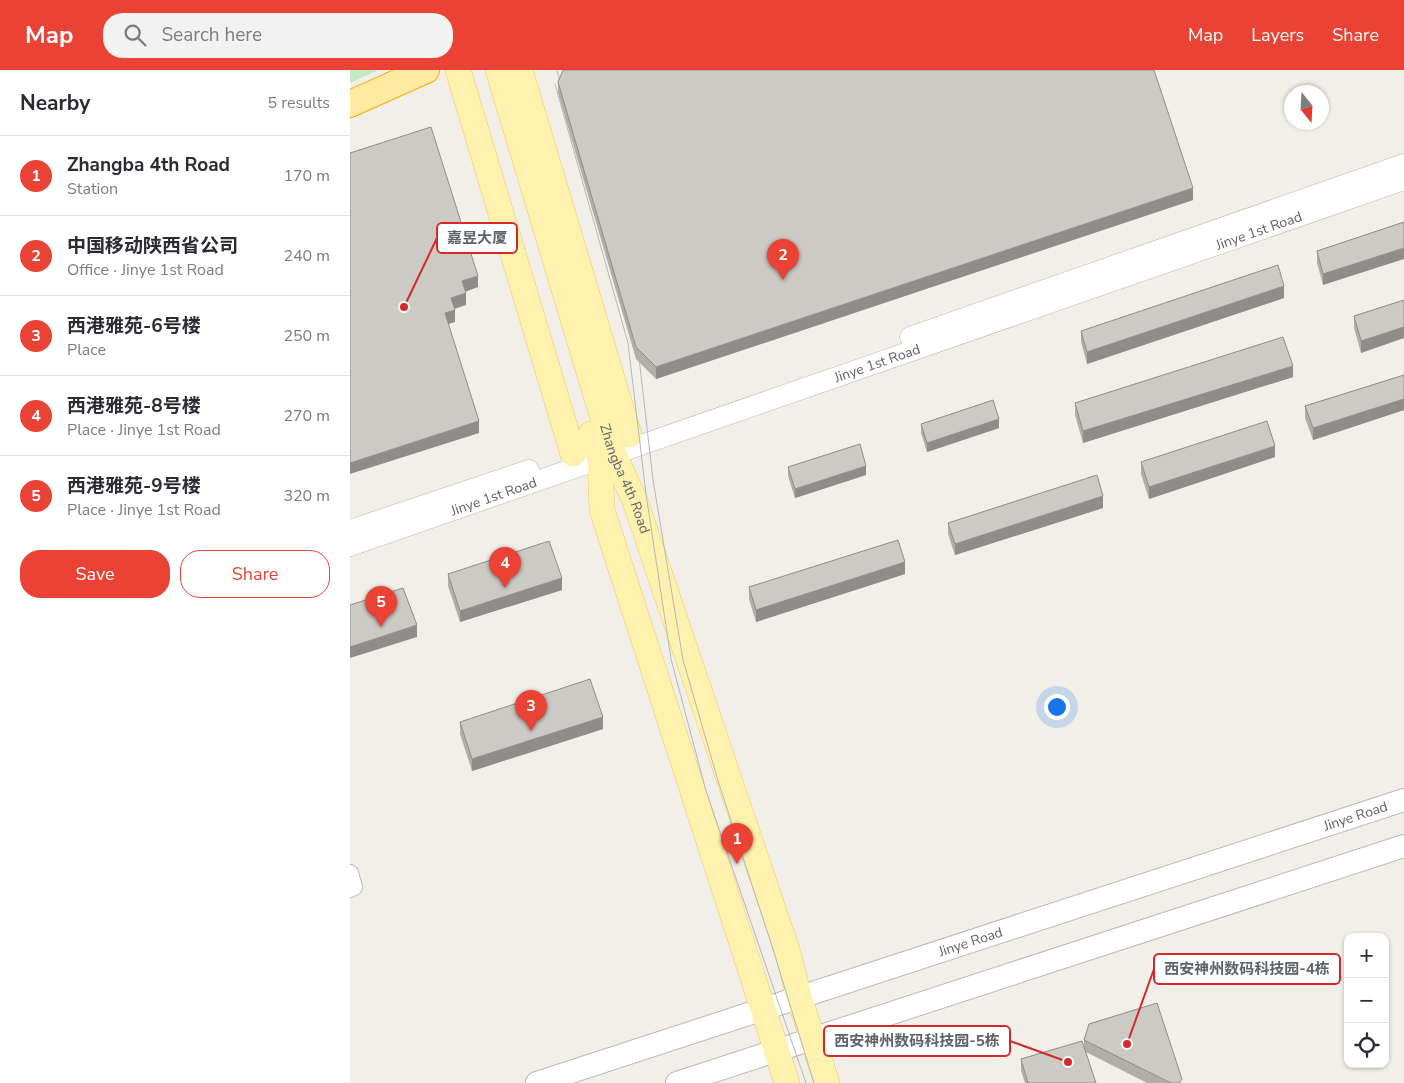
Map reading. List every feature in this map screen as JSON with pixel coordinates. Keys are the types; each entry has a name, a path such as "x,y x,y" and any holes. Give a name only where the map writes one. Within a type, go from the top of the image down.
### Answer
{"highway":[{"path":"350,104 426,70"}],"main road":[{"path":"458,70 604,449"},
{"name":"Zhangba 4th Road","path":"482,70 574,348"},
{"name":"Zhangba 4th Road","path":"498,70 574,348 604,449 635,501 788,953 799,997 827,1083"},
{"path":"520,70 604,449"},
{"name":"Zhangba 4th Road","path":"604,449 602,510 778,1051"},
{"name":"Jinye Road","path":"537,1083 1404,800"},
{"path":"677,1083 1404,846"},
{"path":"778,1051 787,1083"}],"street":[{"name":"Jinye 1st Road","path":"350,546 604,449 1404,164"},
{"name":"Jinye 1st Road","path":"350,530 604,449 1404,180"},
{"path":"350,873 354,887 350,888"}],"green space":[{"path":"350,70 378,70 350,83"}],"building":[{"path":"563,70 1154,70 1193,188 656,367 636,347 558,82"},
{"path":"431,127 478,276 462,281 466,293 451,298 455,310 445,313 479,421 350,463 350,153"},
{"path":"1404,222 1404,248 1323,274 1317,251"},
{"path":"1278,265 1284,286 1087,352 1081,331"},
{"path":"1404,300 1404,327 1361,341 1354,316"},
{"path":"1283,337 1293,366 1083,431 1075,403"},
{"path":"1404,375 1404,399 1313,428 1305,406"},
{"path":"993,400 999,419 927,443 921,424"},
{"path":"1267,421 1275,446 1149,487 1141,462"},
{"path":"860,444 866,466 795,489 788,467"},
{"path":"1097,475 1103,496 955,544 948,523"},
{"path":"898,540 905,562 756,610 749,587"},
{"path":"549,541 562,578 460,611 448,574"},
{"path":"403,588 417,625 350,647 350,605"},
{"path":"590,679 603,717 472,759 460,722"},
{"path":"1157,1003 1182,1079 1179,1083 1171,1083 1084,1040 1089,1024"},
{"path":"1082,1041 1096,1083 1028,1083 1021,1059"}],"tram line":[{"path":"557,70 563,92"},
{"path":"555,84 628,343 646,494 671,659 706,791 806,1083"},
{"path":"638,349 653,480 683,660 719,784 814,1083"}],"place":[{"name":"中国移动陕西省公司","path":"783,280"},
{"name":"嘉昱大厦","path":"404,307"},
{"name":"西港雅苑-8号楼","path":"505,588"},
{"name":"西港雅苑-9号楼","path":"381,627"},
{"name":"西港雅苑-6号楼","path":"531,731"},
{"name":"Zhangba 4th Road","path":"737,864"},
{"name":"西安神州数码科技园-4栋","path":"1127,1044"},
{"name":"西安神州数码科技园-5栋","path":"1068,1062"}]}
